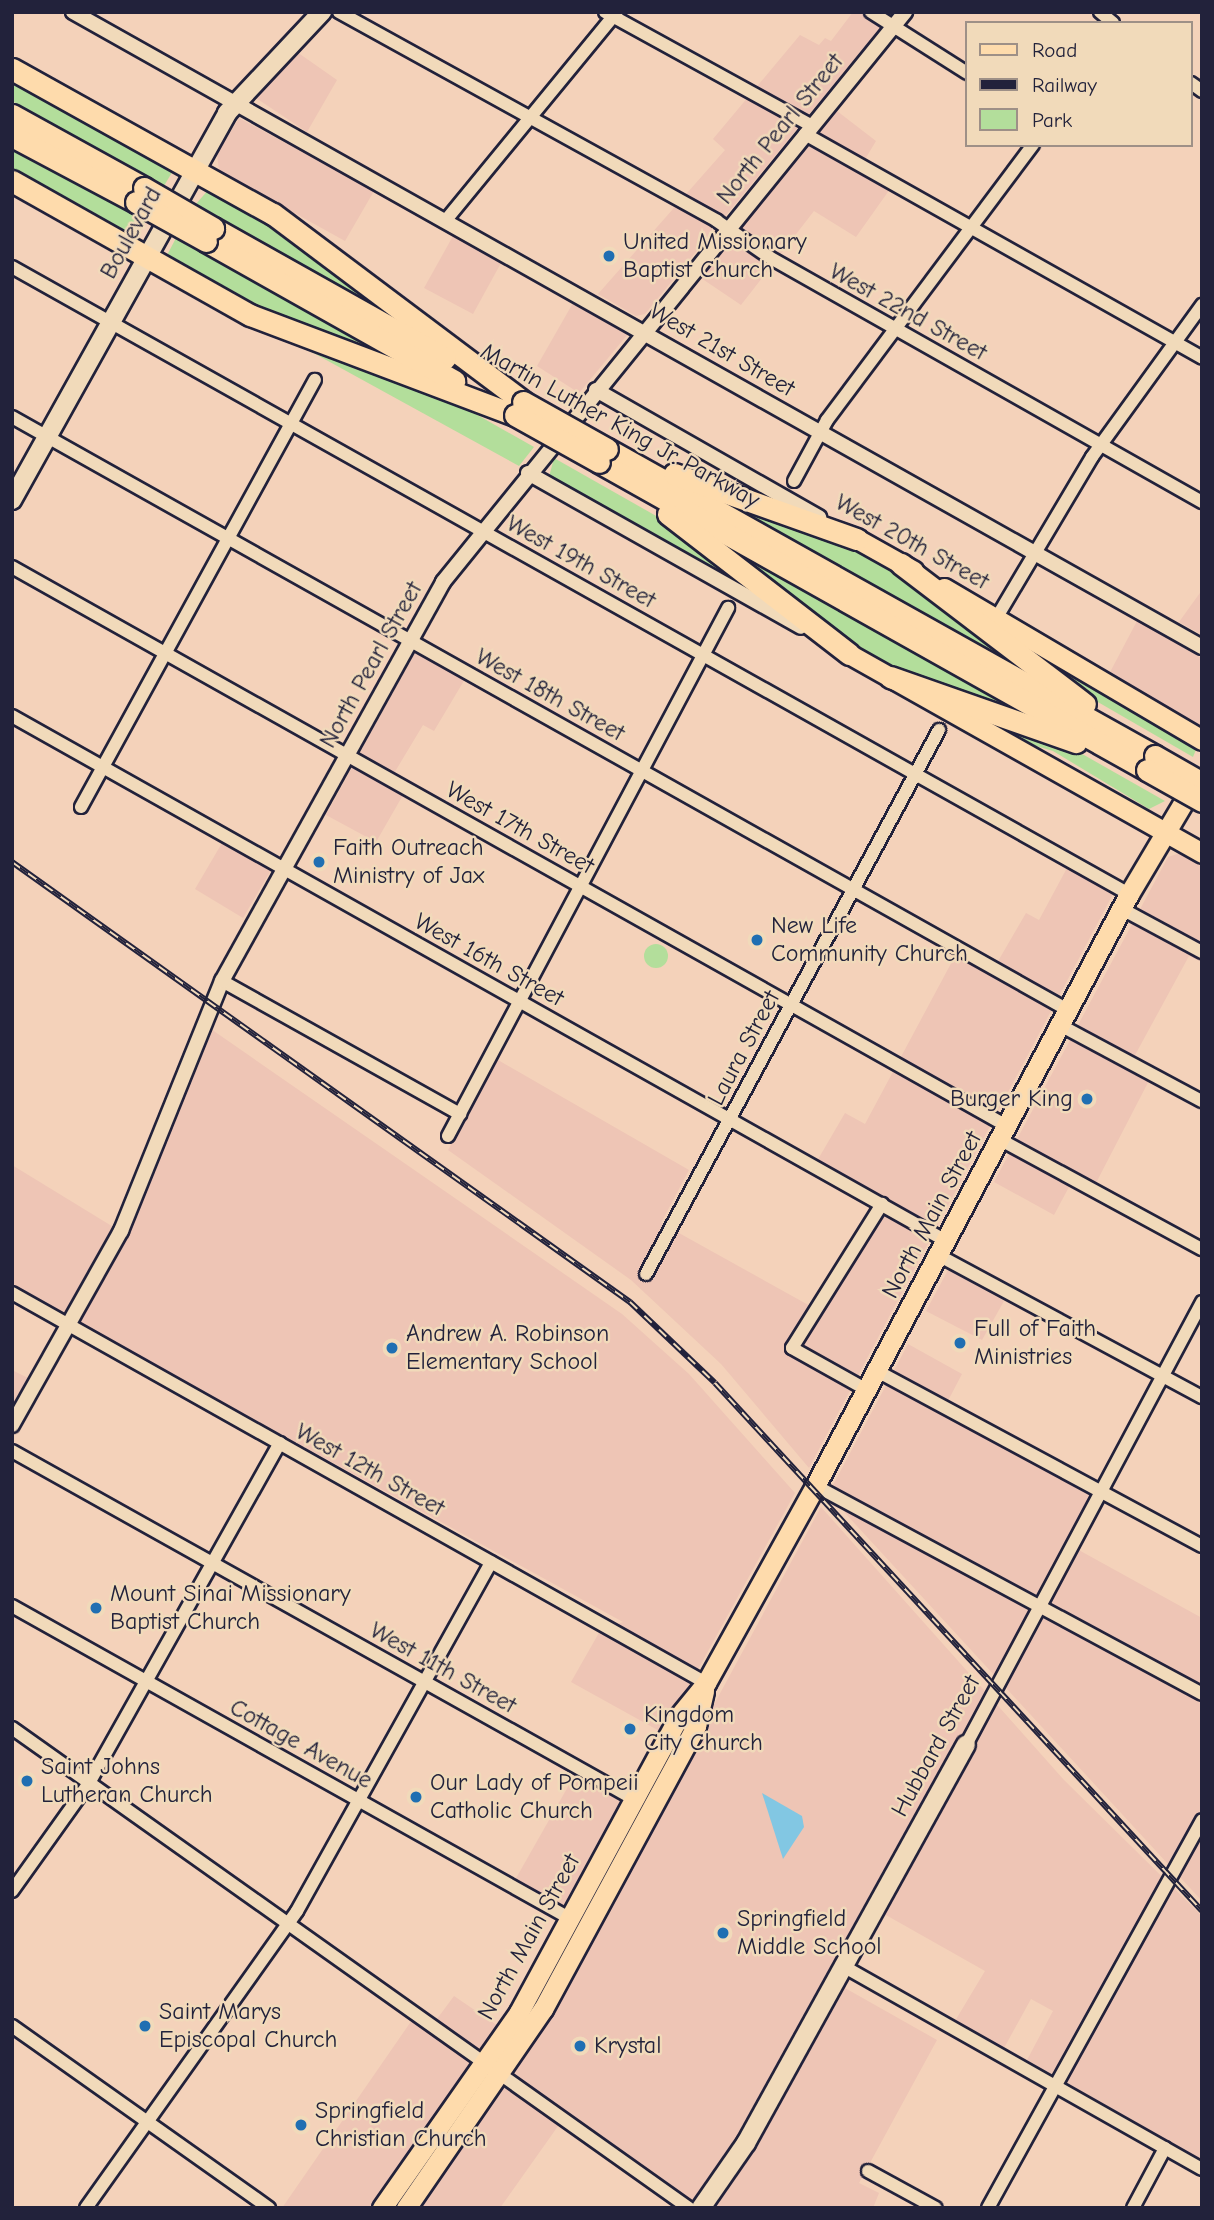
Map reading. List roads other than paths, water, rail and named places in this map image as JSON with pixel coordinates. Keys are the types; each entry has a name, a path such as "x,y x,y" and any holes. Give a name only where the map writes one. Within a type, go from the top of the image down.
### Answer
{"highway":[{"path":"12,69 196,167 305,236 519,409"},
{"name":"Martin Luther King Jr. Parkway","path":"12,116 140,195 519,409 1148,759 1202,783"},
{"name":"Martin Luther King Jr. Parkway","path":"12,136 140,195"},
{"path":"12,181 145,258 281,329 519,409"},
{"path":"603,456 849,654"},
{"name":"Martin Luther King Jr. Parkway","path":"603,456 634,463 1148,759 1202,801"},
{"path":"634,463 857,539"},
{"path":"901,564 1148,759"},
{"path":"890,677 1148,759"}],"main road":[{"name":"Boulevard","path":"12,500 196,167 235,103 322,12"},
{"name":"West 20th Street","path":"857,539 997,617 1202,740"},
{"path":"849,654 1202,853"},
{"name":"North Main Street","path":"406,2208 493,2068 569,1918 679,1716 706,1683 816,1486 1125,902 1202,771"},
{"name":"North Main Street","path":"382,2208 543,2009 696,1726 706,1683"},
{"name":"Hubbard Street","path":"701,2208 746,2143 966,1745"}],"street":[{"name":"West 21st Street","path":"73,12 1202,646"},
{"name":"West 22nd Street","path":"339,12 531,117 898,330 1202,502"},
{"path":"871,12 965,72"},
{"name":"North Pearl Street","path":"12,1425 136,1199 222,981 410,640 480,530 905,12"},
{"path":"446,220 612,14 973,229 1202,358"},
{"path":"793,481 821,432 1032,147"},
{"name":"West 19th Street","path":"12,267 914,775 1125,902 1202,953"},
{"path":"997,617 1033,551 1101,445 1202,305"},
{"path":"81,807 164,651 316,380"},
{"name":"West 20th Street","path":"596,390 857,539"},
{"name":"West 18th Street","path":"12,416 853,889 1202,1101"},
{"path":"528,473 849,654"},
{"name":"West 17th Street","path":"12,567 791,1006 1202,1249"},
{"path":"448,1136 728,608"},
{"name":"West 16th Street","path":"12,716 881,1204 942,1248 1202,1397"},
{"name":"Laura Street","path":"646,1274 939,730"},
{"path":"222,981 460,1114"},
{"path":"867,1390 792,1348 881,1204"},
{"name":"West 12th Street","path":"12,1293 706,1683"},
{"name":"Hubbard Street","path":"966,1745 1202,1302"},
{"path":"877,1371 1202,1546"},
{"path":"12,1891 89,1783 280,1443"},
{"name":"West 11th Street","path":"12,1451 634,1799"},
{"path":"816,1486 1202,1694"},
{"path":"86,2208 288,1922 491,1562"},
{"name":"Cottage Avenue","path":"12,1606 569,1918"},
{"path":"12,1728 689,2208"},
{"path":"988,2208 1053,2085 1202,1820"},
{"path":"843,1966 1202,2169"},
{"path":"12,2026 269,2208"},
{"path":"1133,2208 1166,2148"},
{"path":"868,2171 936,2208"}],"water":[{"path":"762,1793 802,1816 804,1827 783,1859"}],"railway":[{"path":"12,862 630,1302 715,1383 1202,1911"}],"place":[{"name":"United Missionary Baptist Church","path":"609,256"},
{"name":"Faith Outreach Ministry of Jax","path":"319,862"},
{"name":"New Life Community Church","path":"757,940"},
{"name":"Burger King","path":"1087,1099"},
{"name":"Full of Faith Ministries","path":"960,1343"},
{"name":"Andrew A. Robinson Elementary School","path":"392,1348"},
{"name":"Mount Sinai Missionary Baptist Church","path":"96,1608"},
{"name":"Kingdom City Church","path":"630,1729"},
{"name":"Saint Johns Lutheran Church","path":"27,1781"},
{"name":"Our Lady of Pompeii Catholic Church","path":"416,1797"},
{"name":"Springfield Middle School","path":"723,1933"},
{"name":"Saint Marys Episcopal Church","path":"145,2026"},
{"name":"Krystal","path":"580,2046"},
{"name":"Springfield Christian Church","path":"301,2125"}]}
